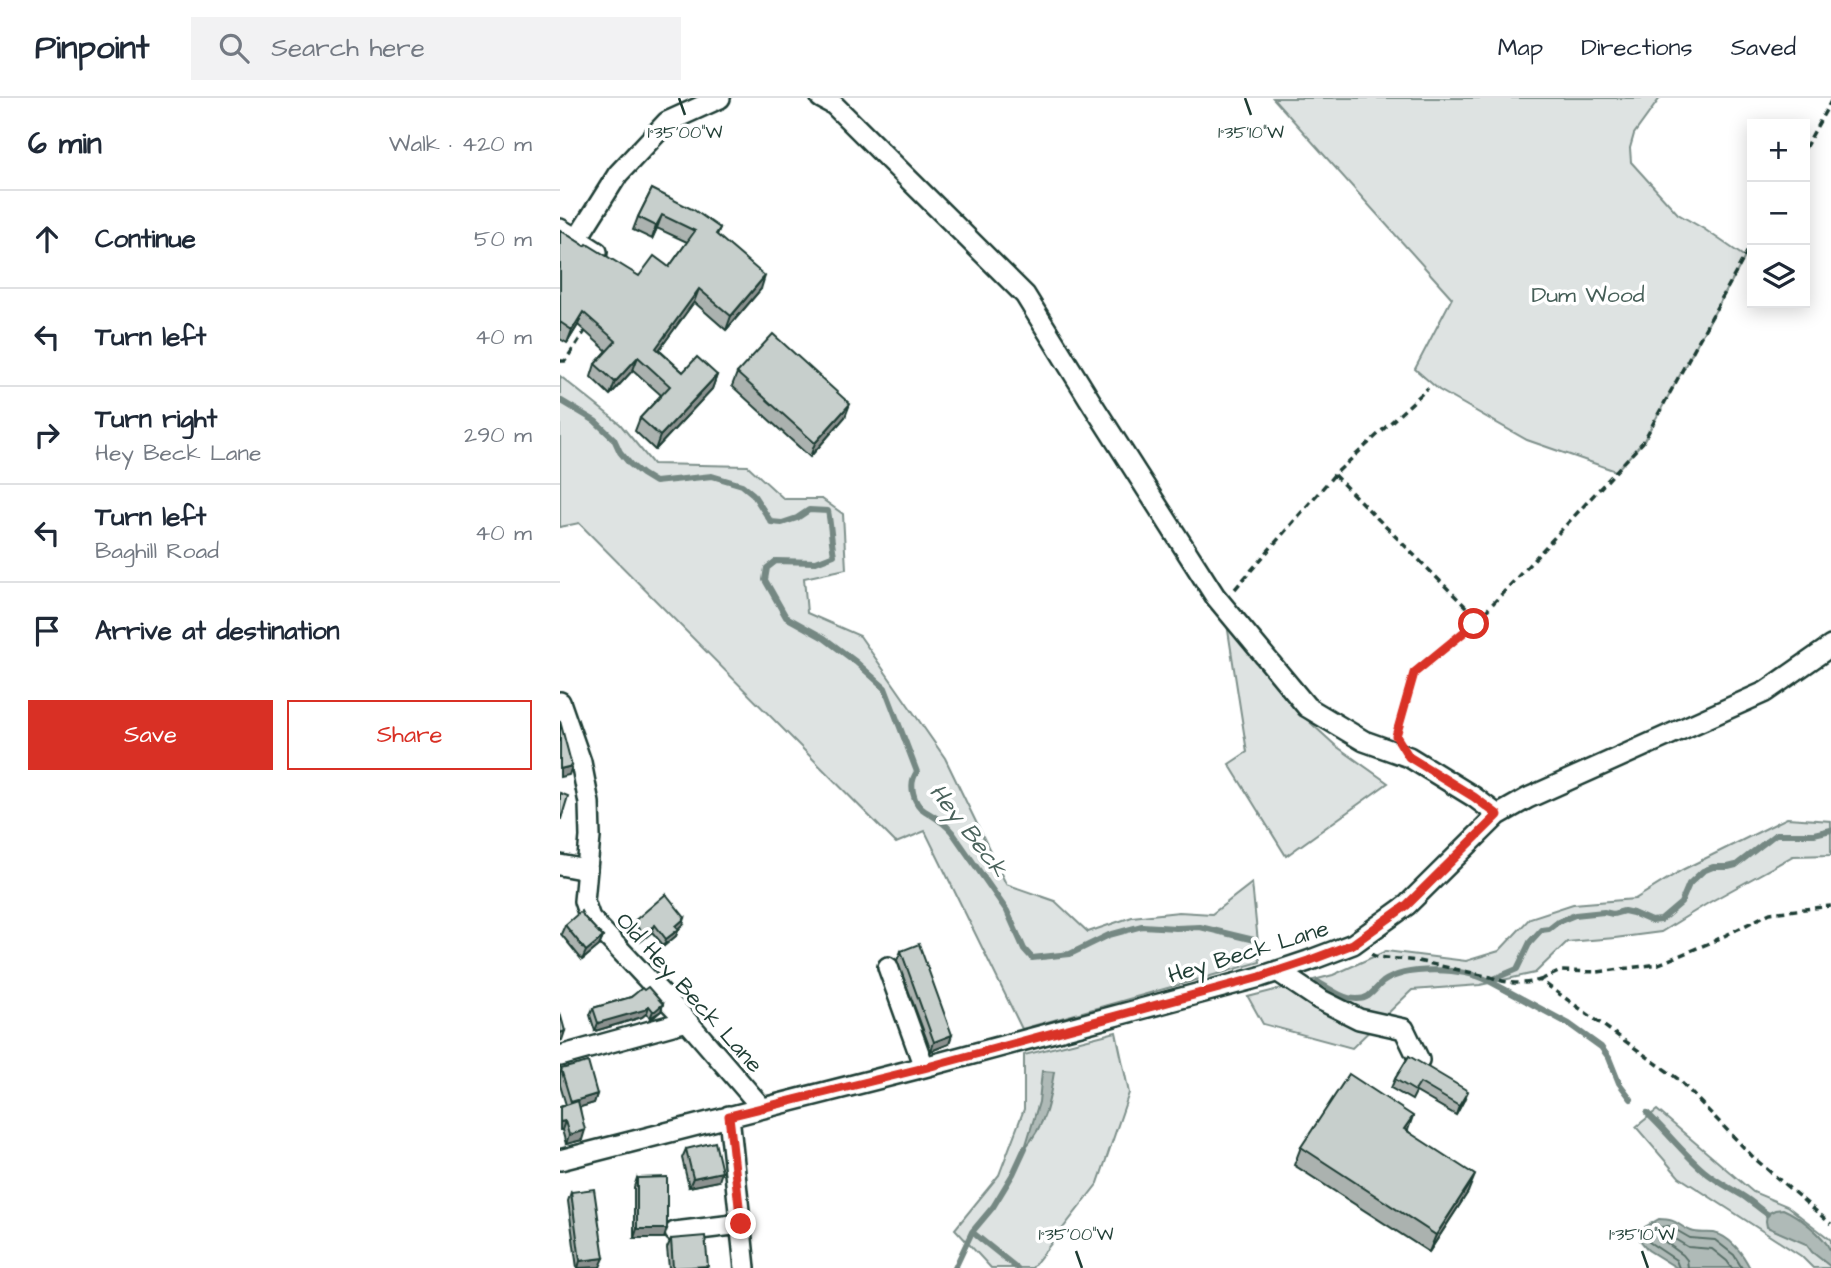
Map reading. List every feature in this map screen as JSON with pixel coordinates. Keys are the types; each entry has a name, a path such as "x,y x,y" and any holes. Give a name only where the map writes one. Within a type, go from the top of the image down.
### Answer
{"street":[{"path":"597,252 568,234 618,174 667,122 720,98"},
{"path":"821,98 834,105 1025,295 1222,604 1307,707 1364,741 1409,757 1498,815"},
{"name":"Hey Beck Lane","path":"560,1160 924,1068 1277,971 1353,944 1407,905 1498,815 1528,798 1765,692 1831,646"},
{"name":"Old Hey Beck Lane","path":"560,702 581,762 589,803 590,837 584,901 590,918 687,1021 762,1108"},
{"path":"560,865 587,870"},
{"path":"887,967 924,1068"},
{"path":"1277,971 1319,999 1359,1019 1404,1029 1419,1060"},
{"path":"560,1056 687,1021"},
{"path":"729,1116 745,1268"},
{"path":"676,1232 741,1224"}],"path":[{"path":"1810,139 1831,101"},
{"path":"1409,757 1396,736 1414,673 1478,619 1643,442 1751,245"},
{"path":"560,361 565,361 587,328"},
{"path":"1222,604 1334,475 1428,388"},
{"path":"1334,475 1478,619"},
{"path":"1353,944 1377,957 1418,961 1491,976 1500,981 1526,984 1560,971 1598,972 1658,964 1714,941 1770,913 1831,906"},
{"path":"1540,980 1678,1079 1754,1158 1831,1224"}],"green space":[{"name":"Dum Wood","path":"1273,98 1660,98 1634,134 1630,148 1631,162 1678,214 1745,257 1643,442 1616,471 1527,440 1439,390 1415,369 1452,298"},
{"path":"560,376 620,424 653,464 748,466 784,499 822,499 843,514 846,569 804,578 807,613 860,636 945,758 1006,884 1055,901 1088,932 1132,917 1179,912 1212,914 1252,883 1260,962 1022,1029 925,831 896,843 579,523 560,527"},
{"path":"1227,624 1302,715 1336,746 1388,783 1286,856 1229,764 1247,752"},
{"path":"1787,818 1831,821 1831,855 1793,856 1661,932 1567,942 1535,973 1480,985 1412,990 1352,1048 1263,1024 1248,997 1333,975 1386,951 1466,961 1499,951 1530,918 1573,904 1635,899 1682,870"},
{"path":"1116,1032 1129,1093 1098,1183 1032,1268 991,1268 955,1229 999,1175 1024,1109 1024,1055"},
{"path":"1657,1110 1753,1192 1787,1206 1831,1240 1831,1268 1813,1268 1801,1256 1679,1177 1636,1127"}],"water":[{"path":"1042,1071 1054,1072 1046,1113 1025,1148 1039,1102"},
{"path":"1783,1209 1816,1232 1827,1244 1831,1267 1806,1244 1767,1227 1767,1214"},
{"path":"1659,1219 1674,1221 1694,1232 1720,1235 1731,1242 1750,1268 1677,1268 1648,1250 1640,1240 1645,1227"}],"building":[{"path":"652,189 694,210 720,228 716,234 765,276 731,316 699,289 656,348 683,372 697,357 717,375 660,436 640,418 670,386 638,357 615,382 595,364 616,341 583,312 572,330 560,322 560,230 639,276 654,256 669,267 695,231 662,215 656,226 638,217"},
{"path":"773,334 850,404 815,443 737,373"},
{"path":"560,721 572,766 560,769"},
{"path":"560,793 568,796 561,819 560,819"},
{"path":"666,894 685,918 676,926 679,929 666,939 655,925 643,934 633,922"},
{"path":"581,911 603,937 586,951 565,925"},
{"path":"919,944 952,1035 934,1042 901,951"},
{"path":"648,987 663,1004 655,1011 649,1006 644,1010 598,1023 593,1008 631,997 642,988 644,990"},
{"path":"560,1013 565,1031 560,1033"},
{"path":"1409,1056 1468,1091 1459,1106 1420,1083 1415,1091 1395,1079"},
{"path":"588,1062 597,1094 571,1102 561,1069"},
{"path":"1349,1074 1413,1116 1404,1129 1475,1175 1436,1235 1301,1147"},
{"path":"578,1101 585,1130 569,1135 565,1121 560,1122 560,1107"},
{"path":"715,1142 722,1172 693,1178 686,1149"},
{"path":"667,1177 667,1229 637,1229 637,1178"},
{"path":"594,1189 604,1258 580,1261 571,1192"},
{"path":"705,1236 708,1266 673,1268 671,1239"}],"waterway":[{"name":"Hey Beck","path":"560,400 595,421 614,439 630,464 655,482 712,476 742,485 753,494 771,522 782,523 809,510 828,511 834,555 816,562 776,561 767,568 765,580 786,617 824,638 885,688 917,772 912,787 917,804 952,832 1007,911 1024,949 1032,958 1070,954 1109,935 1142,926 1200,927 1254,940"},
{"path":"1318,982 1352,999 1362,999 1393,977 1420,971 1465,973 1489,981 1517,969 1530,942 1541,930 1549,929 1558,922 1575,915 1624,911 1651,921 1661,920 1681,903 1689,884 1703,871 1713,867 1736,865 1776,834 1814,834 1831,830"},
{"path":"1489,981 1569,1024 1601,1047 1609,1058 1619,1083 1631,1099"},
{"path":"1647,1113 1704,1171 1767,1214"},
{"path":"955,1268 972,1232 993,1207 1025,1148"},
{"path":"972,1232 1017,1268"}],"route":[{"path":"741,1224 729,1116 924,1068 1260,977 1353,944 1407,905 1498,815 1409,757 1396,736 1414,673 1474,624"}]}
